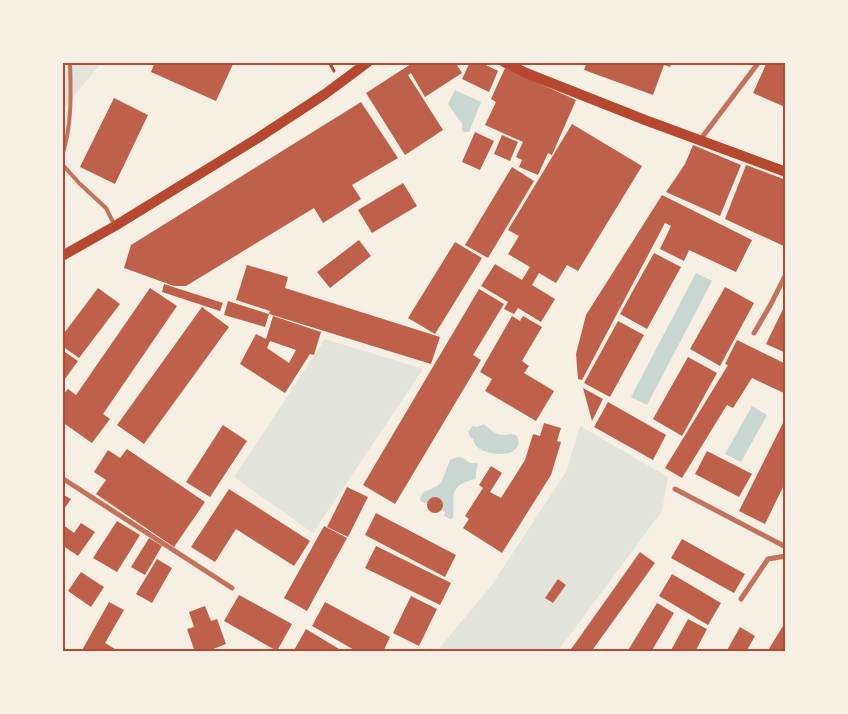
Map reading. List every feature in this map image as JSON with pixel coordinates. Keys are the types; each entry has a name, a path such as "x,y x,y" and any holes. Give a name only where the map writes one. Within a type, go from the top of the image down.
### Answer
{"main road":[{"path":"62,256 115,226 258,138 318,99 368,62"},
{"path":"504,62 526,73 645,120 786,172"}],"street":[{"path":"700,140 759,62"},
{"path":"754,333 786,274"},
{"path":"62,478 232,588"},
{"path":"675,489 786,547"},
{"path":"741,599 768,558 786,556"}],"lane":[{"path":"62,156 70,127 70,62"},
{"path":"62,164 106,208 115,226"}],"shaded area":[{"path":"63,63 101,63 63,109"},
{"path":"455,90 481,102 469,132 463,132 462,124 448,104"},
{"path":"696,273 712,281 647,405 631,397"},
{"path":"325,339 423,369 313,533 234,477"},
{"path":"752,406 767,415 741,462 725,454"},
{"path":"484,424 498,434 517,436 518,443 516,449 504,454 481,450 470,437 469,431 473,426 477,427"},
{"path":"580,426 668,477 662,511 558,651 436,652 491,586 566,472"},
{"path":"458,457 478,465 476,479 460,485 454,493 453,518 450,519 444,516 445,512 442,509 441,501 437,497 431,498 427,504 420,501 423,493 437,486 442,481 450,460"}],"building":[{"path":"155,62 234,62 216,101 151,72"},
{"path":"414,62 455,62 462,73 425,97 411,73 408,75 443,130 405,155 366,93"},
{"path":"470,62 480,62 498,71 489,92 462,79"},
{"path":"587,62 672,62 670,67 664,65 653,95 584,70"},
{"path":"767,62 782,62 786,64 785,107 753,93"},
{"path":"505,68 576,100 552,155 548,153 538,175 519,167 522,160 516,157 523,142 485,125 496,102 491,99"},
{"path":"114,98 148,115 115,184 80,167"},
{"path":"361,102 398,158 352,185 361,199 323,223 314,208 186,286 174,286 124,268 131,245"},
{"path":"572,124 642,166 578,271 567,265 556,283 539,273 532,285 555,299 541,322 518,308 514,314 504,309 508,302 481,286 495,264 522,280 530,267 508,254 519,236 508,230"},
{"path":"475,132 494,141 480,170 462,162"},
{"path":"502,135 518,142 510,161 494,154"},
{"path":"693,145 741,165 720,216 666,192 685,164"},
{"path":"746,165 786,180 786,247 725,219"},
{"path":"512,167 534,181 488,258 465,245"},
{"path":"403,183 417,206 372,233 358,210"},
{"path":"662,195 752,240 736,272 689,250 684,261 660,249 671,226 665,223 582,380 578,379 576,354 586,315"},
{"path":"359,240 371,256 330,288 317,272"},
{"path":"455,242 482,258 435,334 408,318"},
{"path":"654,253 681,267 647,329 620,314"},
{"path":"247,265 288,277 285,288 440,337 431,364 269,314 270,311 236,300"},
{"path":"164,284 223,303 220,311 162,292"},
{"path":"725,287 754,303 720,366 690,349"},
{"path":"98,288 120,304 79,358 62,346 62,336"},
{"path":"150,288 177,306 103,414 110,419 92,443 62,422 62,396 68,389 76,395"},
{"path":"479,289 504,304 473,355 481,360 395,504 363,485"},
{"path":"228,301 269,314 265,327 224,315"},
{"path":"786,303 786,353 766,344"},
{"path":"202,307 229,327 144,444 117,425"},
{"path":"273,316 321,332 314,355 310,354 285,393 240,364 256,334 266,339","holes":["270,341 296,350 289,363 267,348"]},
{"path":"512,316 520,321 523,316 542,327 522,361 529,366 524,373 554,391 536,421 485,391 492,379 480,372"},
{"path":"618,321 644,335 610,397 584,383"},
{"path":"737,340 786,364 786,394 752,378 733,408 727,405 682,478 665,468 728,365 725,364"},
{"path":"62,350 78,361 62,383"},
{"path":"688,357 717,373 682,436 653,419"},
{"path":"583,388 603,399 592,421"},
{"path":"608,402 666,435 653,460 594,427"},
{"path":"786,417 786,481 765,524 739,511"},
{"path":"544,423 561,428 557,441 561,442 551,475 502,553 463,528 469,519 465,516 483,488 479,485 491,466 502,473 490,492 501,498 525,460 533,434 540,436"},
{"path":"223,425 247,441 210,497 186,482"},
{"path":"127,449 205,502 174,547 96,494 106,480 94,472 108,450 120,458"},
{"path":"707,451 752,474 739,497 695,474"},
{"path":"347,487 368,497 348,537 327,527"},
{"path":"229,489 310,541 294,566 236,529 215,562 191,547"},
{"path":"62,494 71,499 62,512"},
{"path":"435,497 441,499 443,505 441,511 435,513 429,511 427,505 429,499"},
{"path":"376,513 456,555 445,577 365,535"},
{"path":"117,521 140,535 117,572 93,558"},
{"path":"81,523 95,532 78,556 62,545 62,524 74,533"},
{"path":"324,526 347,538 307,611 284,598"},
{"path":"149,538 162,546 145,575 131,567"},
{"path":"682,539 745,574 734,593 671,558"},
{"path":"376,546 451,583 440,605 365,568"},
{"path":"640,552 655,563 591,652 569,652"},
{"path":"157,559 172,568 152,603 136,594"},
{"path":"81,572 104,587 91,607 68,591"},
{"path":"672,574 721,603 708,625 659,596"},
{"path":"558,579 566,585 553,603 545,598"},
{"path":"239,595 292,624 277,651 224,621"},
{"path":"411,596 437,609 419,646 393,633"},
{"path":"109,602 124,610 105,643 120,652 81,652"},
{"path":"325,602 390,637 383,652 358,652 312,626"},
{"path":"657,603 674,613 651,652 627,652"},
{"path":"205,606 211,621 217,619 226,644 208,652 195,652 187,629 194,627 189,612"},
{"path":"688,619 707,629 695,652 670,652"},
{"path":"786,621 786,652 767,652"},
{"path":"740,627 755,636 746,652 726,652"},
{"path":"306,629 344,652 293,652"}]}
